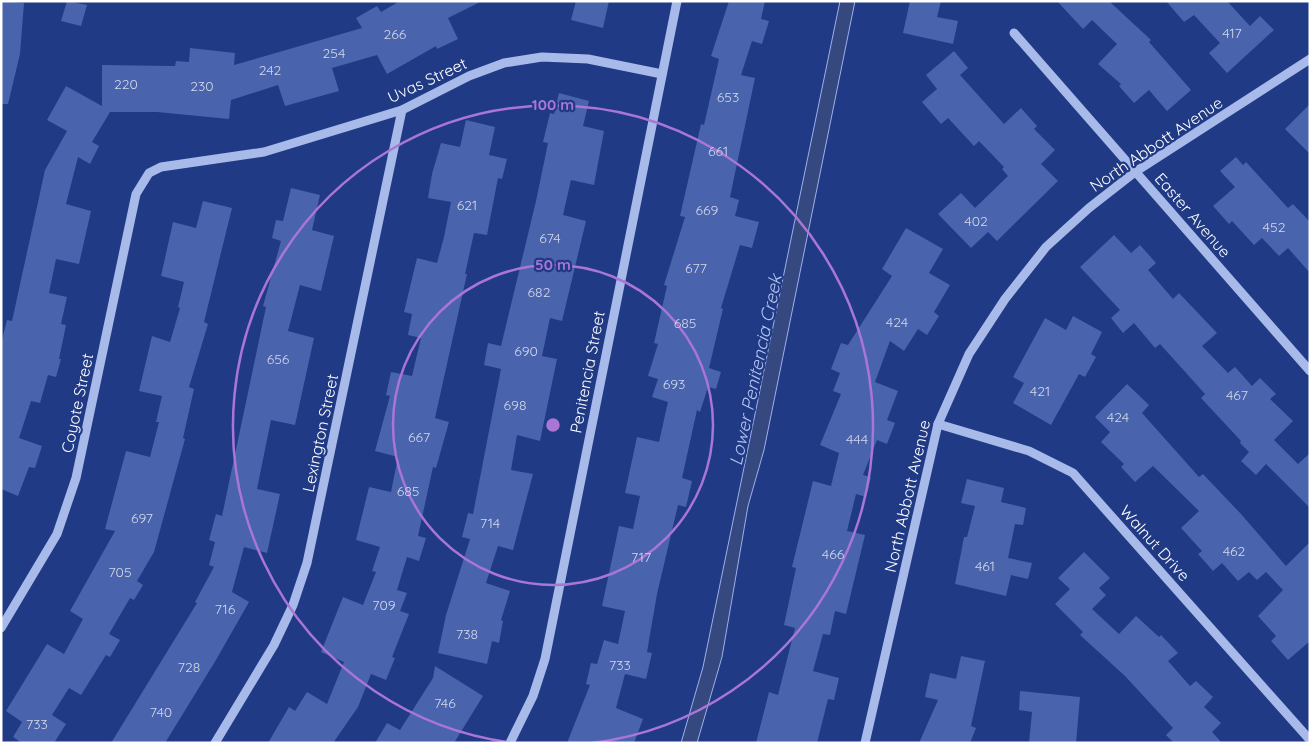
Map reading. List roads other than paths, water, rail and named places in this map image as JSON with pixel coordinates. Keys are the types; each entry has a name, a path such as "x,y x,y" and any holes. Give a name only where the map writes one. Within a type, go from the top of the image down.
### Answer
{"street":[{"name":"Penitencia Street","path":"510,743 533,696 545,659 678,1"},
{"name":"Easter Avenue","path":"1014,33 1310,371"},
{"name":"Uvas Street","path":"150,173 160,167 203,163 264,152 402,110 469,76 504,63 542,57 588,59 662,74"},
{"name":"North Abbott Avenue","path":"865,743 938,424 969,354 1005,299 1046,247 1089,208 1135,172 1310,60"},
{"name":"Lexington Street","path":"215,743 274,646 293,605 307,563 402,110"},
{"name":"Coyote Street","path":"1,628 57,534 76,478 136,194 150,173"},
{"name":"Walnut Drive","path":"938,424 1029,450 1073,473 1310,740"}],"water":[{"path":"840,1 855,1 764,450 748,506 722,657 697,743 681,743 703,667"}],"water label":[{"name":"Lower Penitencia Creek","path":"756,370"}]}
